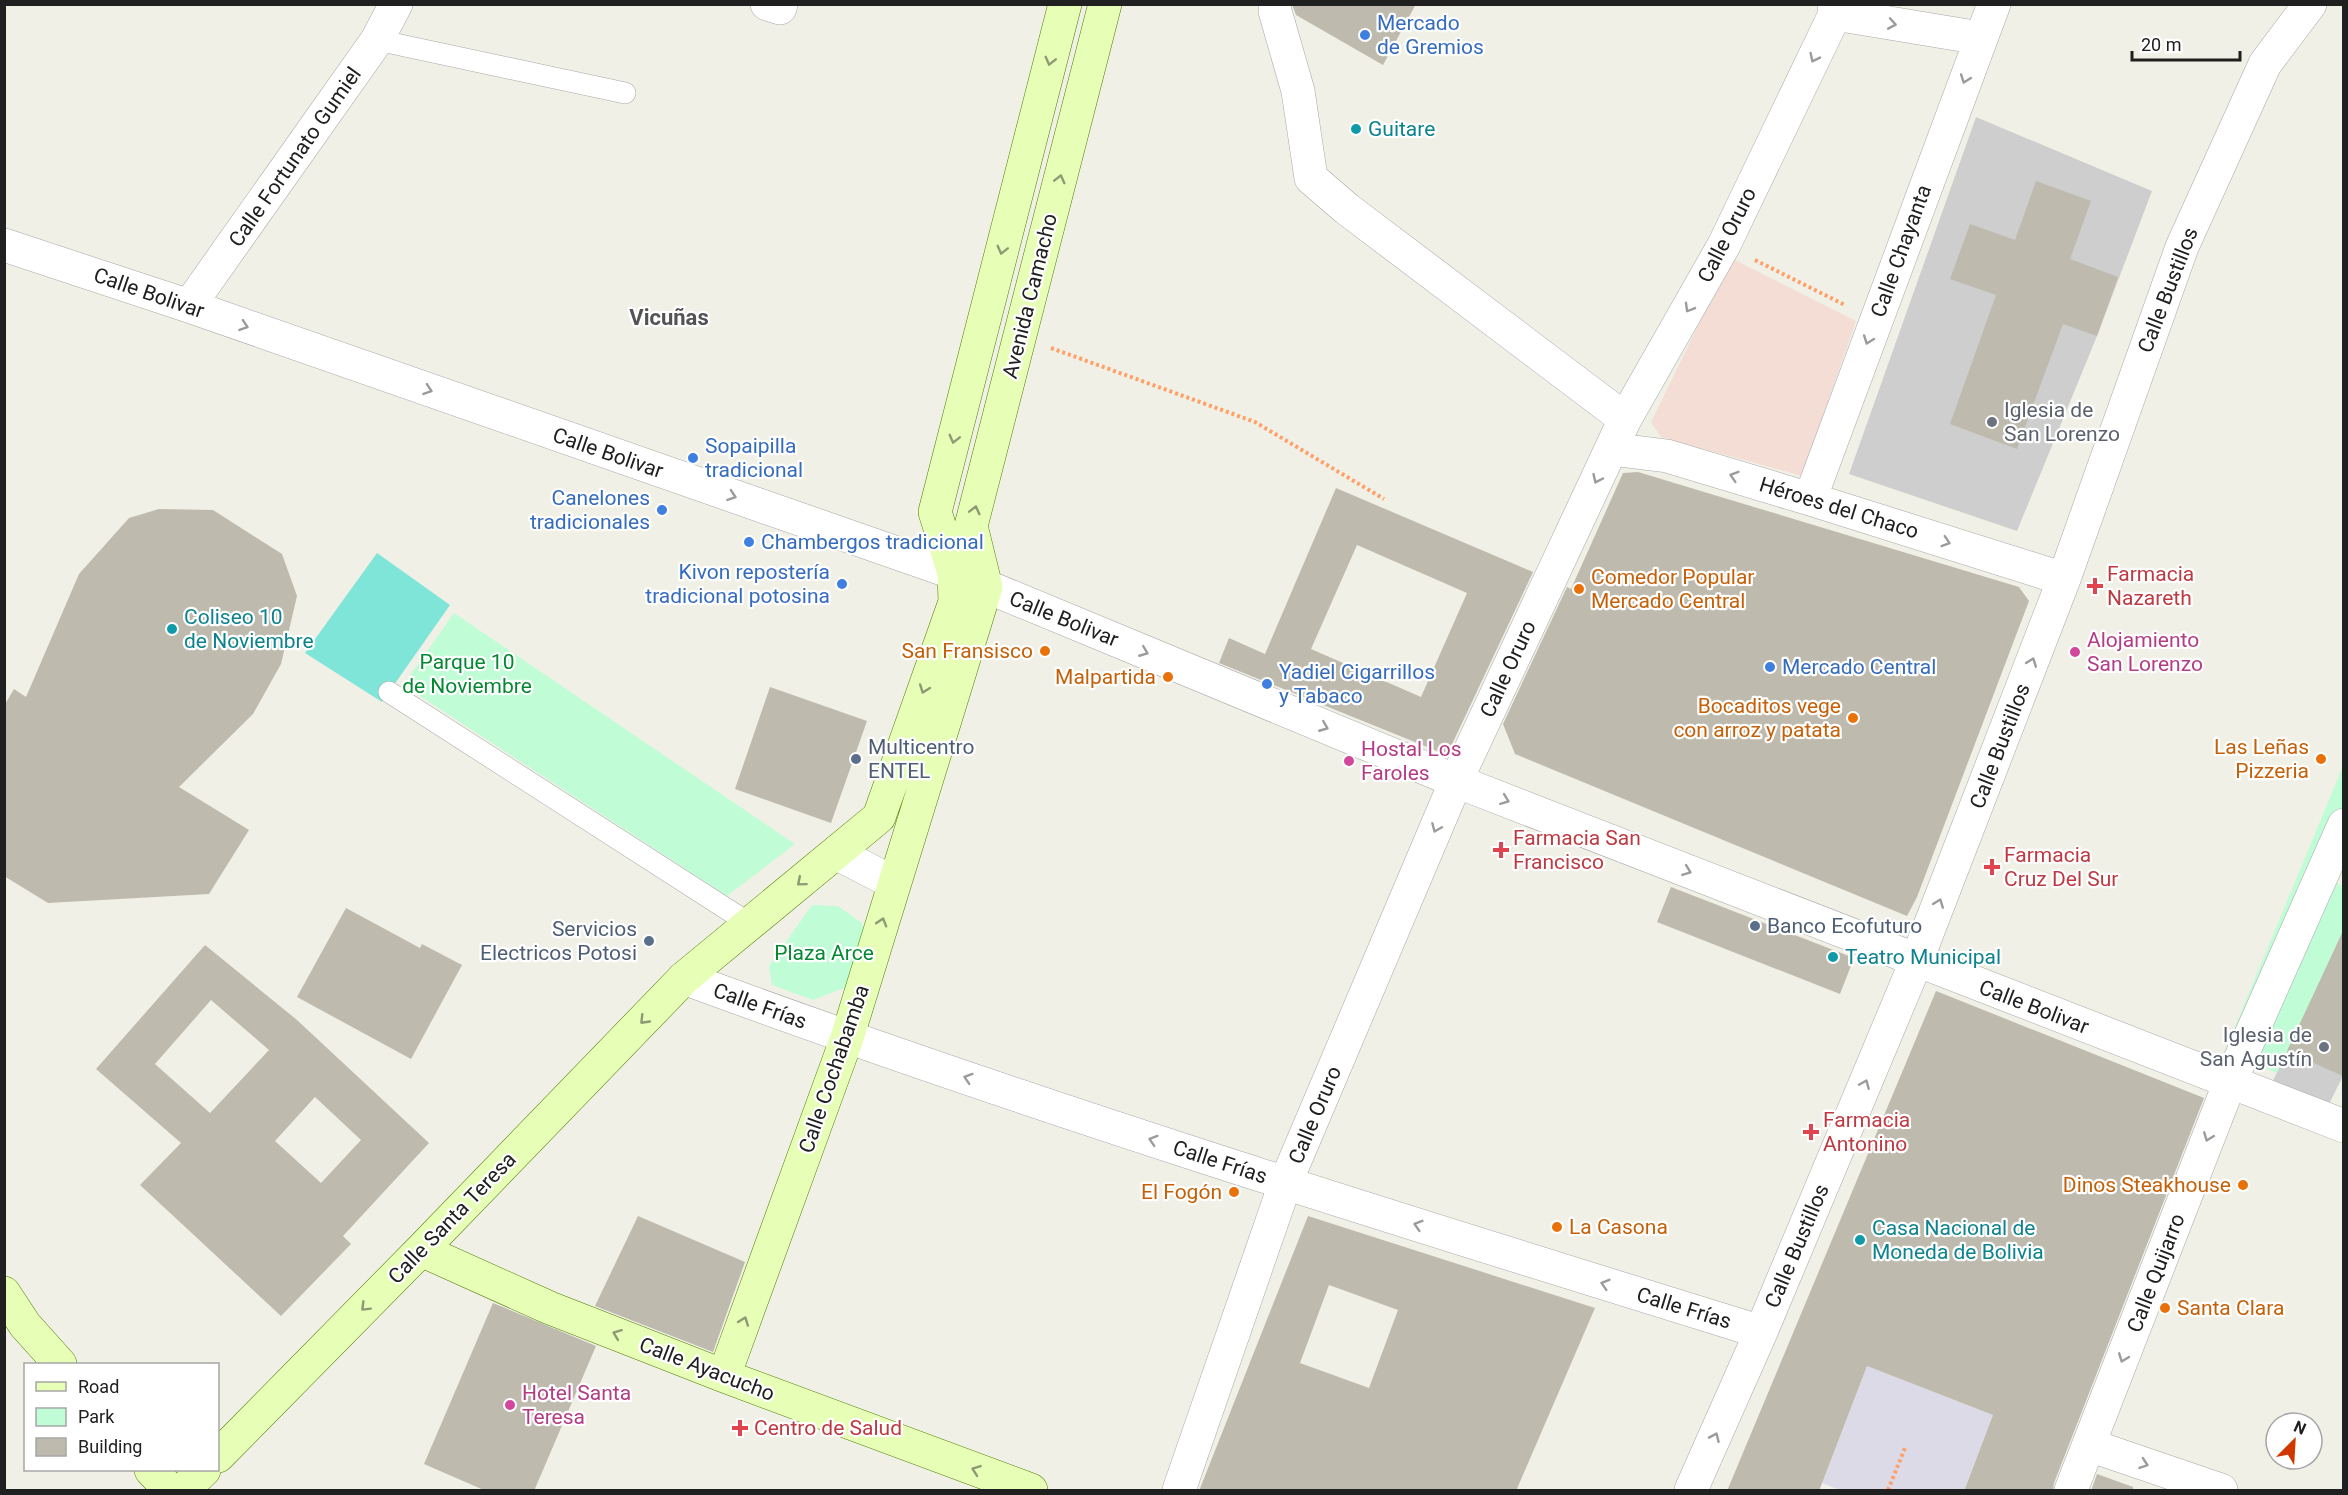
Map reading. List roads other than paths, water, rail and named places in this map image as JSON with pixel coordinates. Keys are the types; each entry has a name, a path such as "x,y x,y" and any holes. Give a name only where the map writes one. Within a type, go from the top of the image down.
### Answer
{"main road":[{"name":"Avenida Camacho","path":"954,573 935,512 1065,4"},
{"name":"Avenida Camacho","path":"986,587 971,526 1105,4"},
{"path":"684,978 879,817 955,602 954,573"},
{"name":"Calle Cochabamba","path":"724,1376 847,1038 986,587"},
{"name":"Calle Santa Teresa","path":"219,1455 684,978"},
{"name":"Calle Ayacucho","path":"421,1250 550,1308 1030,1491"},
{"path":"4,1293 25,1325 58,1363"},
{"path":"152,1471 170,1491"},
{"path":"183,1491 203,1471"}],"street":[{"name":"Calle Fortunato Gumiel","path":"189,306 377,40 396,4"},
{"path":"767,4 780,8 781,4"},
{"name":"Calle Chayanta","path":"1810,499 1994,4"},
{"name":"Calle Bustillos","path":"1691,1491 1761,1332 1916,962 2064,579 2182,248 2265,64 2310,4"},
{"path":"1834,9 1980,38"},
{"name":"Calle Oruro","path":"1179,1491 1286,1184 1456,781 1625,419 1724,245 1834,9"},
{"path":"1275,11 1298,91 1311,178 1347,209 1625,419"},
{"name":"Calle Bolivar","path":"4,245 189,306 954,573 1456,781 1916,962 2343,1126"},
{"name":"Héroes del Chaco","path":"1611,449 1667,456 2064,579"},
{"name":"Calle Quijarro","path":"2072,1491 2230,1082 2343,825"},
{"path":"836,853 894,883"},
{"name":"Calle Frías","path":"684,978 847,1038 1286,1184 1761,1332"},
{"path":"2089,1445 2221,1491"}],"lane":[{"path":"377,40 624,93"},
{"path":"389,692 750,924"}],"place":[{"name":"Mercado de Gremios","path":"1365,35"},
{"name":"Guitare","path":"1356,129"},
{"name":"Iglesia de San Lorenzo","path":"1992,422"},
{"name":"Sopaipilla tradicional","path":"693,458"},
{"name":"Canelones tradicionales","path":"662,510"},
{"name":"Chambergos tradicional","path":"749,542"},
{"name":"Kivon repostería tradicional potosina","path":"842,584"},
{"name":"Farmacia Nazareth","path":"2095,586"},
{"name":"Comedor Popular Mercado Central","path":"1579,589"},
{"name":"Coliseo 10 de Noviembre","path":"172,629"},
{"name":"San Fransisco","path":"1045,651"},
{"name":"Alojamiento San Lorenzo","path":"2075,652"},
{"name":"Mercado Central","path":"1770,667"},
{"name":"Malpartida","path":"1168,677"},
{"name":"Yadiel Cigarrillos y Tabaco","path":"1267,684"},
{"name":"Bocaditos vege con arroz y patata","path":"1853,718"},
{"name":"Multicentro ENTEL","path":"856,759"},
{"name":"Las Leñas Pizzeria","path":"2321,759"},
{"name":"Hostal Los Faroles","path":"1349,761"},
{"name":"Farmacia San Francisco","path":"1501,850"},
{"name":"Farmacia Cruz Del Sur","path":"1992,867"},
{"name":"Banco Ecofuturo","path":"1755,926"},
{"name":"Servicios Electricos Potosi","path":"649,941"},
{"name":"Teatro Municipal","path":"1833,957"},
{"name":"Iglesia de San Agustín","path":"2324,1047"},
{"name":"Farmacia Antonino","path":"1811,1132"},
{"name":"Dinos Steakhouse","path":"2243,1185"},
{"name":"El Fogón","path":"1234,1192"},
{"name":"La Casona","path":"1557,1227"},
{"name":"Casa Nacional de Moneda de Bolivia","path":"1860,1240"},
{"name":"Santa Clara","path":"2165,1308"},
{"name":"Hotel Santa Teresa","path":"510,1405"},
{"name":"Centro de Salud","path":"740,1428"}],"district":[{"name":"Vicuñas","path":"669,317"}],"park label":[{"name":"Parque 10 de Noviembre","path":"467,674"},
{"name":"Plaza Arce","path":"824,953"}]}
